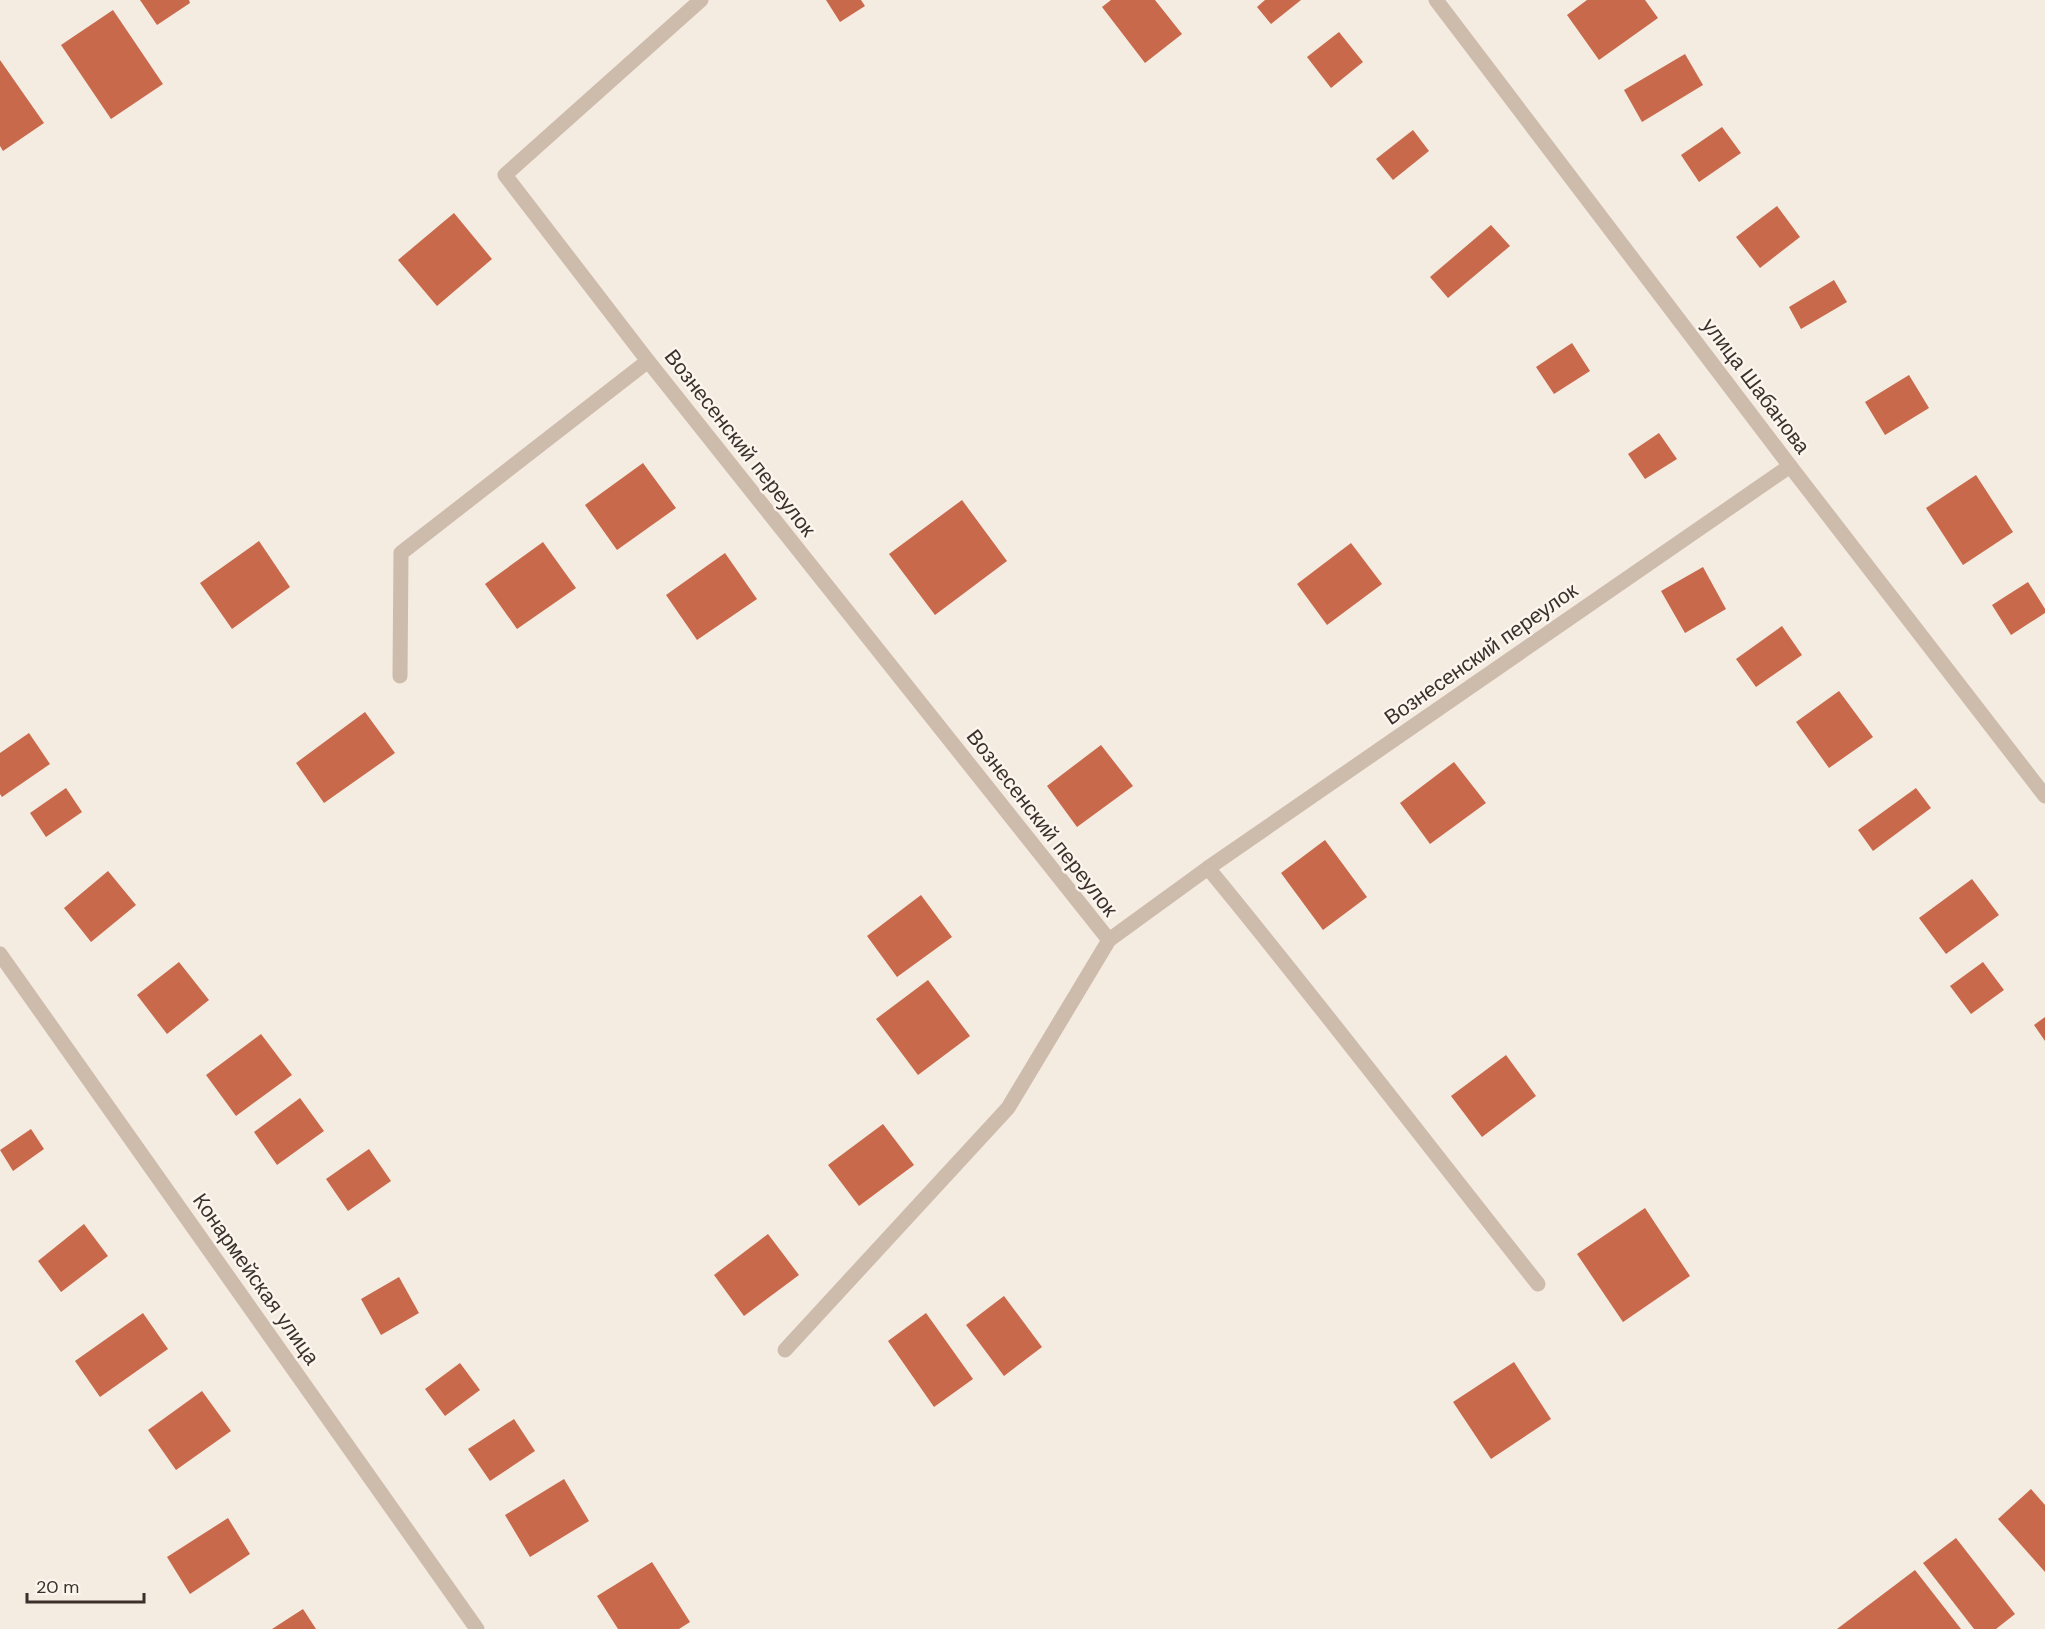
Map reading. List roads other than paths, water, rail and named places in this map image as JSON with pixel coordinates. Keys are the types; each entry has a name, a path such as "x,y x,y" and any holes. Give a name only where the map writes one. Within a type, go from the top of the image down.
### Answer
{"street":[{"name":"Вознесенский переулок","path":"701,0 505,175 648,361 1108,940"},
{"name":"улица Шабанова","path":"1436,0 1790,466 2045,796"},
{"path":"400,676 401,553 648,361"},
{"name":"Вознесенский переулок","path":"785,1350 1008,1108 1108,940 1208,868 1790,466"},
{"path":"1208,868 1333,1022 1538,1284"},
{"name":"Конармейская улица","path":"0,954 477,1629"}]}
